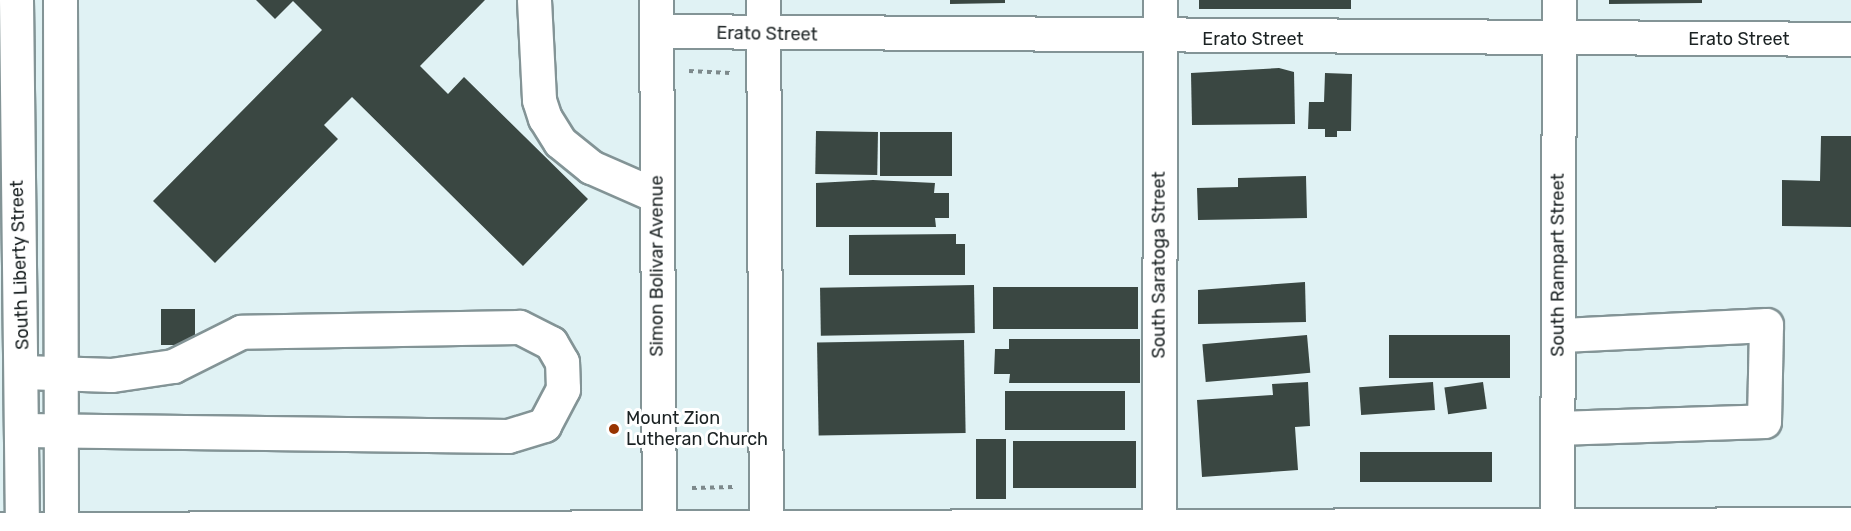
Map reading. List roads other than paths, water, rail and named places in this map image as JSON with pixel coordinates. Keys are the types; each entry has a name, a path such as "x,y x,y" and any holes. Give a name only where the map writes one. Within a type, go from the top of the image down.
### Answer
{"street":[{"name":"South Liberty Street","path":"15,529 23,430 24,372 10,266 8,42 16,0"},
{"path":"60,0 61,530"},
{"path":"534,0 539,100 545,118 560,142 591,167 657,196"},
{"path":"763,0 766,530"},
{"name":"South Saratoga Street","path":"1159,528 1160,0"},
{"name":"South Rampart Street","path":"1557,528 1559,0"},
{"name":"Simon Bolivar Avenue","path":"656,15 659,529"},
{"name":"Erato Street","path":"656,15 764,34 1160,38 1851,39"},
{"path":"8,42 60,42"},
{"path":"1558,335 1766,325 1764,421 1558,428"},
{"path":"23,430 508,436 544,425 563,389 562,362 551,343 519,327 241,332 173,366 111,375 24,372"},
{"path":"15,529 1557,528 1851,524"}],"place":[{"name":"Mount Zion Lutheran Church","path":"614,429"}]}
